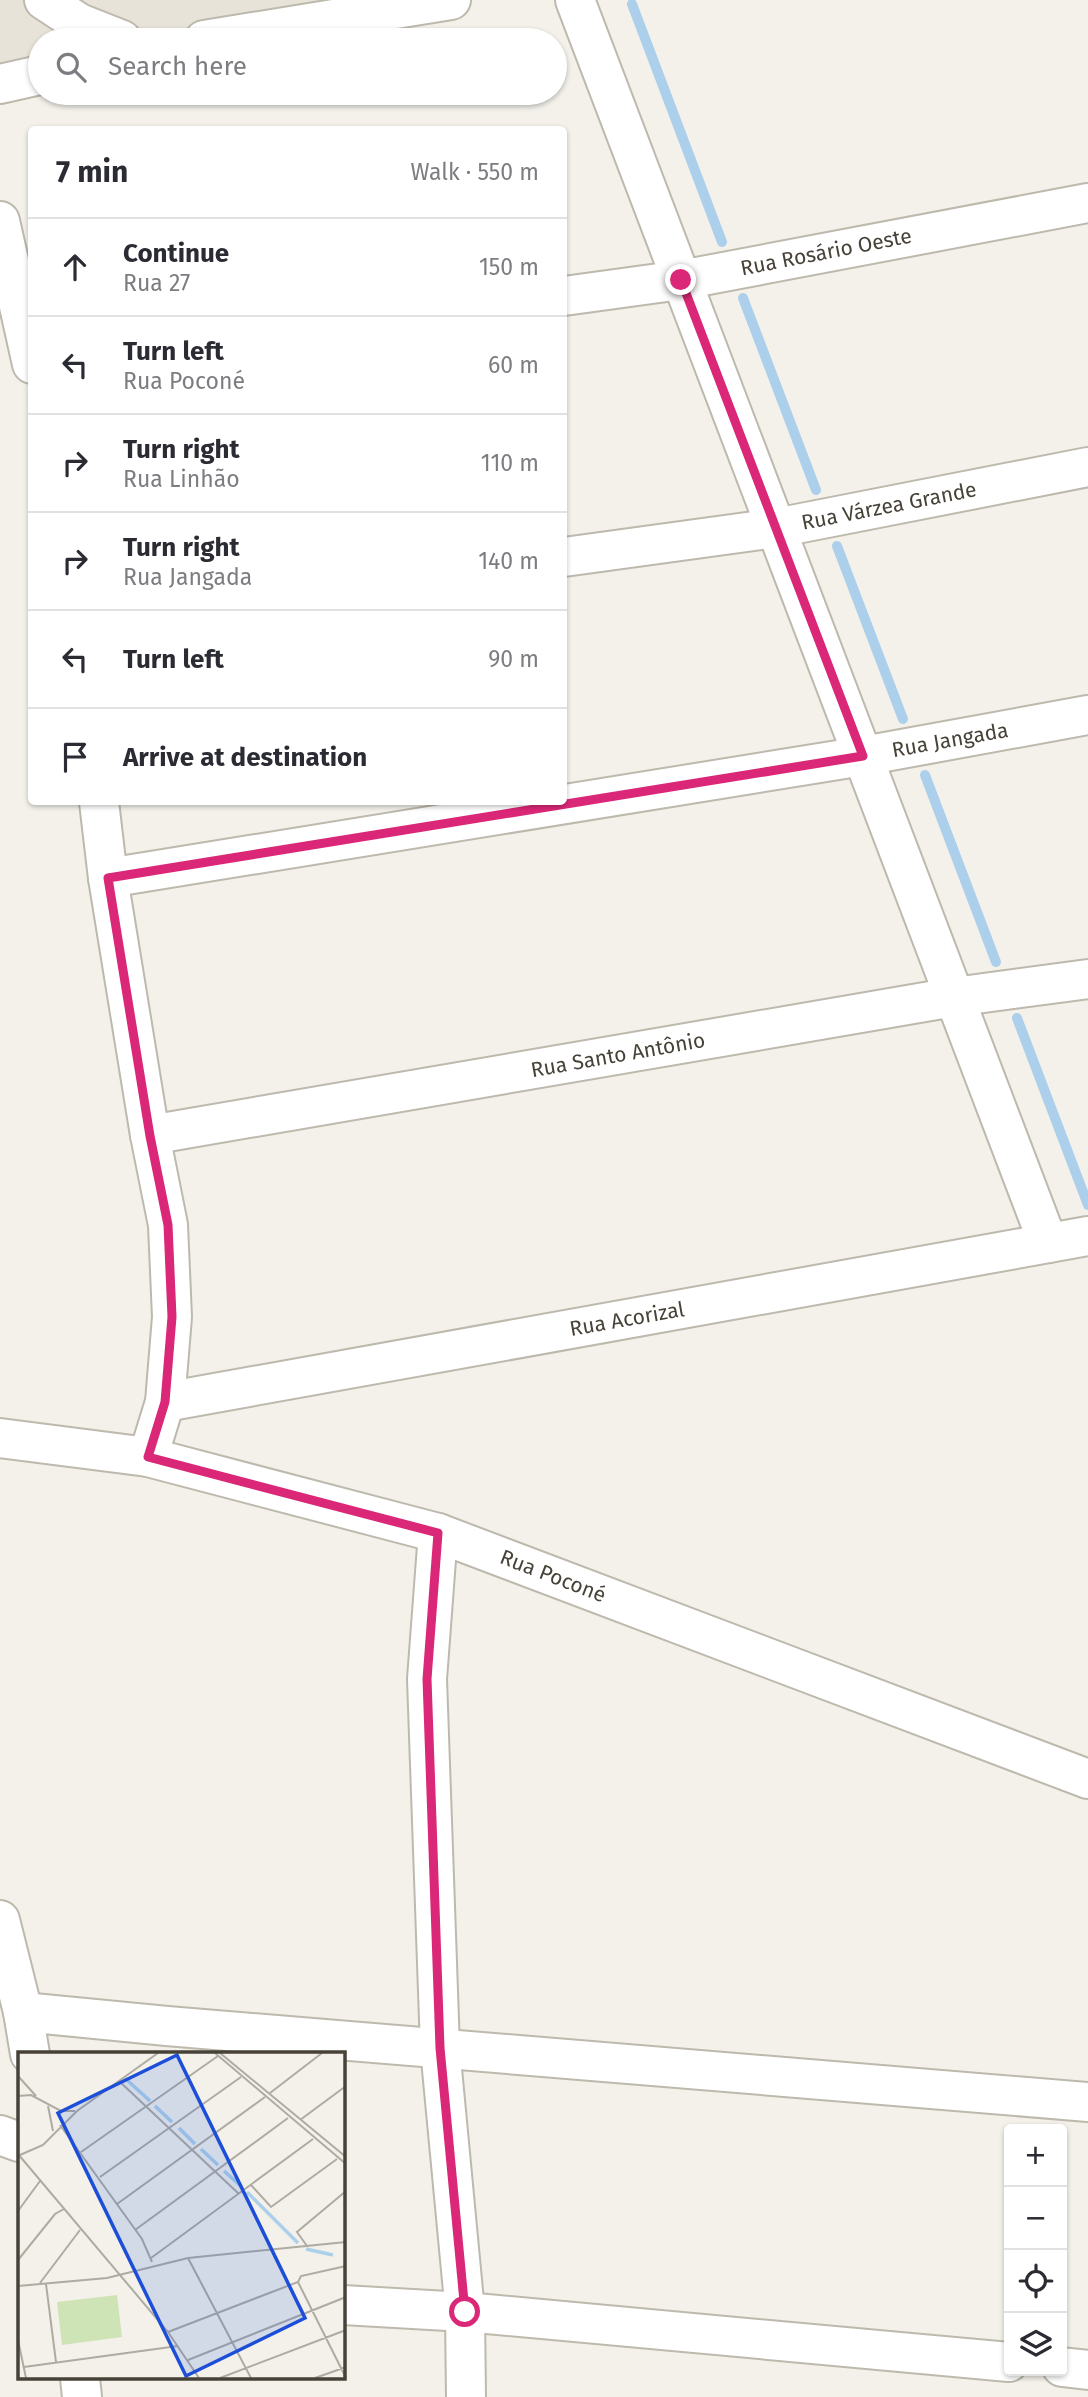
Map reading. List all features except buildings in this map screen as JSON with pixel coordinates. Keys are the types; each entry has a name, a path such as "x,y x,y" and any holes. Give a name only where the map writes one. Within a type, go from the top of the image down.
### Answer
{"street":[{"path":"44,0 92,28"},
{"path":"278,28 451,0"},
{"path":"575,0 1048,1243"},
{"path":"0,84 28,78"},
{"name":"Rua Rosário Oeste","path":"567,296 681,280 1088,203"},
{"path":"0,221 28,346"},
{"name":"Rua Várzea Grande","path":"567,557 776,528 1088,467"},
{"name":"Rua Jangada","path":"567,804 863,756 1088,715"},
{"path":"99,805 108,878 150,1136 168,1225 172,1317 165,1402 148,1457"},
{"name":"Rua Jangada","path":"108,878 560,805"},
{"name":"Rua Santo Antônio","path":"150,1136 954,997 1088,979"},
{"name":"Rua Acorizal","path":"165,1402 1088,1236"},
{"name":"Rua Poconé","path":"0,1438 148,1457 438,1533 1088,1779"},
{"path":"438,1533 427,1679 440,2048 465,2312 466,2397"},
{"path":"0,1920 23,2012 30,2052"},
{"path":"23,2012 1088,2102"},
{"path":"0,2135 18,2142"},
{"path":"345,2305 465,2312 1004,2362"},
{"path":"1067,2368 1088,2370"}],"shaded area":[{"path":"0,0 405,0 257,28 28,28 28,72 0,77"}],"waterway":[{"path":"632,4 722,242"},
{"path":"743,298 816,490"},
{"path":"837,546 903,719"},
{"path":"925,775 996,962"},
{"path":"1017,1018 1088,1205"}],"route":[{"path":"465,2312 440,2048 427,1679 438,1533 148,1457 165,1402 172,1317 168,1225 150,1136 108,878 863,756 681,280"}]}
